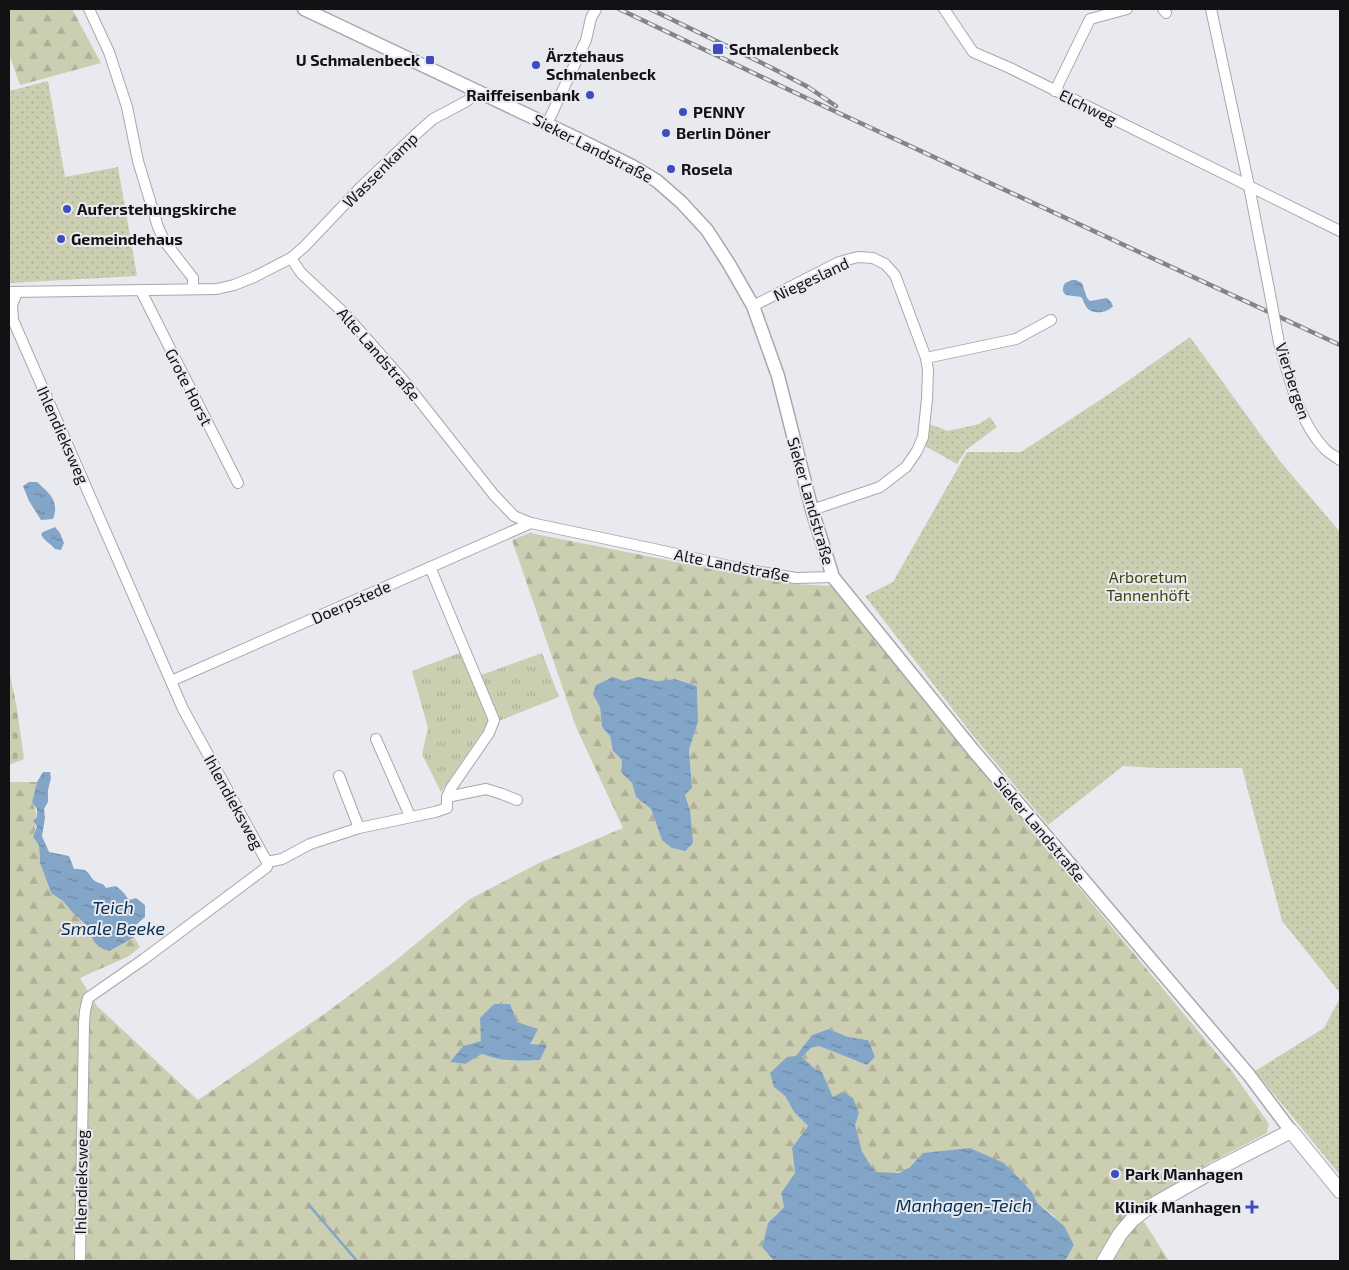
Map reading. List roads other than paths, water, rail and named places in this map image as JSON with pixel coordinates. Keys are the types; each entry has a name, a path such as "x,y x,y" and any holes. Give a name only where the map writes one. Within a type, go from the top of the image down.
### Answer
{"main road":[{"name":"Sieker Landstraße","path":"1291,1131 1340,1191"},
{"path":"1104,1261 1120,1234 1132,1220 1146,1209 1213,1171 1291,1131"}],"street":[{"path":"89,9 109,52 124,98 138,162 158,227 165,242 193,278 193,289"},
{"name":"Sieker Landstraße","path":"304,9 632,166 657,181 707,230 753,306 778,376 812,510 834,577 973,750 1249,1075 1291,1131"},
{"name":"Elchweg","path":"944,9 973,52 1340,231"},
{"path":"1055,91 1090,19 1127,9"},
{"name":"Vierbergen","path":"1211,9 1249,186 1279,344 1292,387 1309,428 1325,450 1340,460"},
{"path":"547,124 586,40 594,13"},
{"name":"Wassenkamp","path":"291,258 415,135 433,119 467,101 477,91"},
{"name":"Niegesland","path":"753,306 840,262 858,257 873,258 886,264 896,275 926,358 928,370 927,399 923,437 917,452 906,467 880,487 812,510"},
{"path":"13,292 217,290 254,277 291,258"},
{"name":"Alte Landstraße","path":"291,258 301,273 344,313 404,381 494,495 514,516 531,523 738,568 796,578 834,577"},
{"name":"Grote Horst","path":"141,291 238,483"},
{"name":"Ihlendieksweg","path":"13,292 13,320 170,680 183,709 267,862 267,867 144,959 88,998 84,1024 80,1261"},
{"path":"926,358 1016,338 1051,320"},
{"name":"Doerpstede","path":"170,680 531,523"},
{"path":"267,862 282,858 310,844 359,828 447,808 451,788 490,733 494,720 487,700 430,567"},
{"path":"376,739 410,816"},
{"path":"339,776 359,828"},
{"path":"448,796 486,789 517,800"}],"water":[{"path":"1072,280 1082,283 1087,298 1090,301 1107,298 1113,306 1107,310 1093,312 1086,307 1081,297 1066,295 1063,288 1065,283"},
{"path":"29,482 37,482 52,498 55,507 53,519 41,520 29,501 23,486"},
{"path":"55,527 64,543 61,550 55,549 41,534"},
{"path":"613,677 624,681 638,677 657,681 675,679 697,686 698,722 689,750 692,788 685,795 690,810 693,843 685,851 672,848 662,840 651,809 636,797 632,783 621,772 622,760 613,751 610,736 602,727 600,707 593,694 596,685"},
{"name":"Teich Smale Beeke","path":"43,772 50,772 51,778 48,802 44,809 45,818 42,836 49,852 69,856 74,869 85,870 94,880 103,884 106,888 116,886 129,900 136,898 145,905 145,917 136,925 134,937 110,951 96,944 92,938 91,929 63,901 51,893 40,863 39,845 33,837 37,826 33,821 37,817 37,809 32,802 37,782"},
{"path":"494,1004 510,1004 517,1022 538,1029 530,1044 547,1045 540,1060 503,1060 482,1054 465,1064 450,1062 463,1046 481,1041 480,1018"},
{"name":"Manhagen-Teich","path":"829,1029 848,1037 868,1040 875,1057 867,1065 819,1046 811,1048 802,1057 815,1069 822,1072 833,1097 842,1092 853,1098 859,1113 855,1125 862,1151 876,1172 899,1173 910,1167 923,1153 970,1148 1004,1163 1032,1192 1037,1203 1064,1226 1074,1245 1065,1261 774,1261 762,1247 768,1223 784,1207 781,1193 795,1173 792,1148 808,1126 794,1112 785,1096 774,1087 770,1073 787,1057 796,1056 812,1035"}],"waterway":[{"path":"309,1205 357,1261"}],"railway":[{"path":"619,9 802,96 1340,345"},
{"path":"650,9 770,67 808,87 836,106"}],"place":[{"name":"Schmalenbeck","path":"718,49"},
{"name":"U Schmalenbeck","path":"430,60"},
{"name":"Ärztehaus Schmalenbeck","path":"536,65"},
{"name":"Raiffeisenbank","path":"590,95"},
{"name":"PENNY","path":"683,112"},
{"name":"Berlin Döner","path":"666,133"},
{"name":"Rosela","path":"671,169"},
{"name":"Auferstehungskirche","path":"67,209"},
{"name":"Gemeindehaus","path":"61,239"},
{"name":"Park Manhagen","path":"1115,1174"},
{"name":"Klinik Manhagen","path":"1252,1207"}],"park label":[{"name":"Arboretum Tannenhöft","path":"1148,586"}]}
